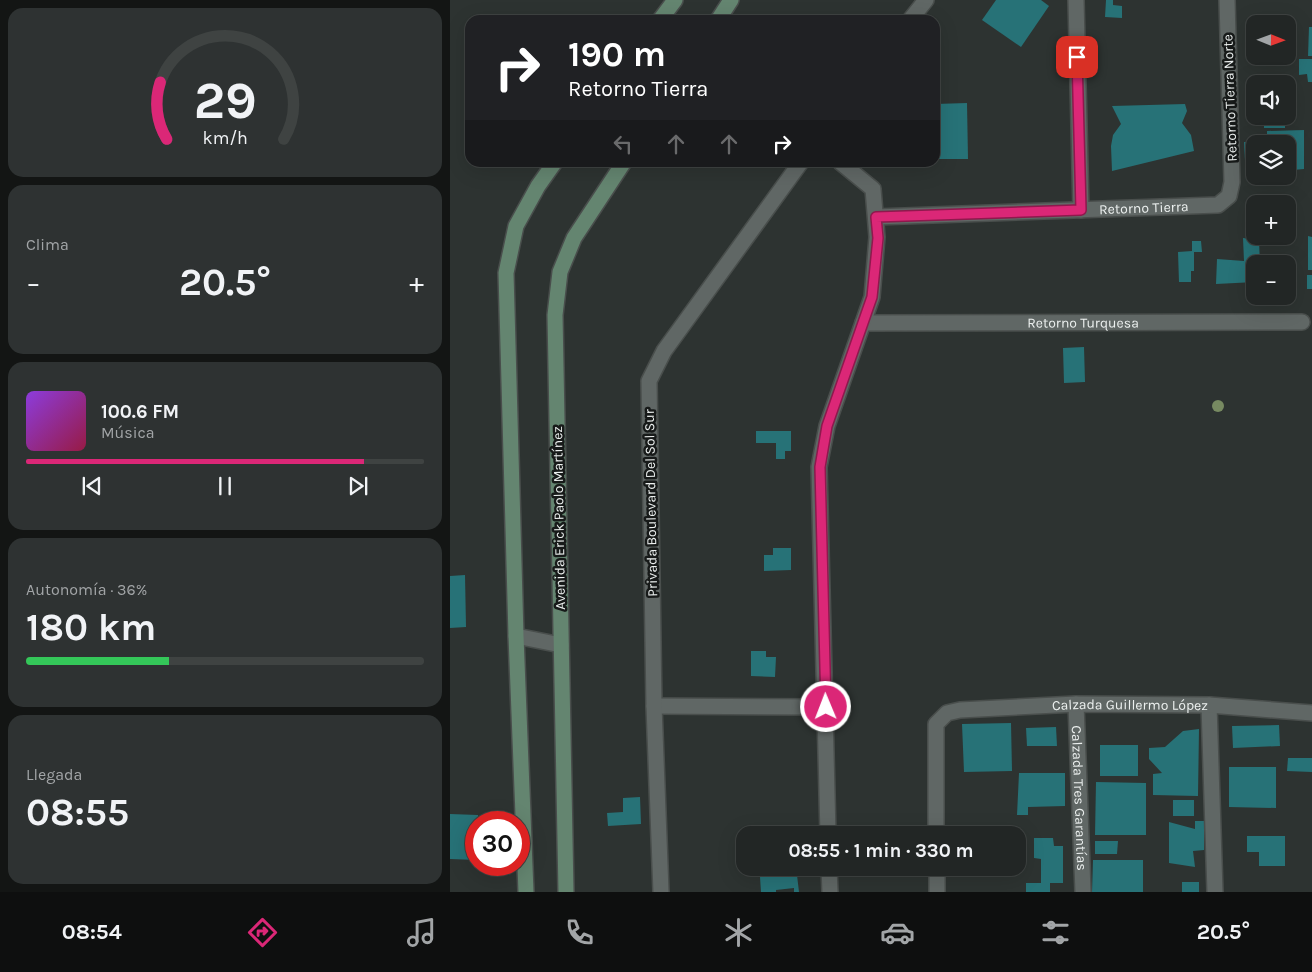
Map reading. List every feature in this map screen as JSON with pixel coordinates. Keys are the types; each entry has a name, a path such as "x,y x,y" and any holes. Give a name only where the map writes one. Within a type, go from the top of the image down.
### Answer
{"street":[{"path":"664,15 675,0"},
{"path":"722,15 732,0"},
{"path":"914,15 924,0"},
{"path":"1076,0 1081,210"},
{"name":"Retorno Tierra Norte","path":"1227,0 1232,182 1229,196"},
{"path":"526,892 516,636 506,273 516,226 538,186 551,167"},
{"name":"Avenida Erick Paolo Martínez","path":"566,892 555,315 560,272 574,238 621,167"},
{"name":"Privada Boulevard Del Sol Sur","path":"661,892 654,706 649,381 664,351 797,167"},
{"path":"828,826 820,467 827,426 872,297 878,238 873,189 846,167"},
{"name":"Retorno Tierra","path":"876,217 1218,204 1229,196"},
{"name":"Retorno Turquesa","path":"863,323 1302,322"},
{"path":"516,636 561,646"},
{"name":"Calzada Guillermo López","path":"936,826 936,724 947,713 960,710 1076,704 1209,705 1312,713"},
{"name":"Calzada Tres Garantías","path":"1076,704 1083,892"},
{"path":"1209,705 1215,892"},
{"path":"654,706 826,707"},
{"path":"829,876 830,892"},
{"path":"937,876 937,892"}],"building":[{"path":"996,0 1041,0 1049,6 1021,47 982,20"},
{"path":"1106,0 1113,0 1113,5 1122,6 1122,18 1105,17"},
{"path":"1309,27 1312,27 1312,56 1308,56"},
{"path":"1299,59 1312,59 1312,82 1308,82 1307,74 1299,75"},
{"path":"967,103 968,159 940,159 940,104"},
{"path":"1185,104 1187,111 1182,123 1191,135 1194,151 1112,171 1111,146 1113,135 1121,124 1112,106"},
{"path":"1264,125 1285,125 1285,128 1264,128"},
{"path":"1304,130 1304,169 1296,170 1296,135 1267,135 1267,131"},
{"path":"1244,142 1246,142 1246,160"},
{"path":"1308,236 1312,237 1312,270 1308,270"},
{"path":"1243,238 1246,238 1246,245 1259,245 1260,255 1246,255 1246,282 1216,284 1217,259 1244,261"},
{"path":"1192,241 1201,241 1202,252 1194,252 1194,271 1191,271 1191,282 1179,282 1178,252 1192,251"},
{"path":"1307,275 1312,275 1312,289 1307,289"},
{"path":"1084,347 1085,382 1064,383 1063,348"},
{"path":"756,431 791,431 791,451 785,451 785,459 776,459 776,443 756,443"},
{"path":"773,548 791,548 791,570 764,571 764,555 773,555"},
{"path":"465,575 466,627 450,628 450,576"},
{"path":"751,651 766,651 766,657 776,657 775,677 751,676"},
{"path":"1011,723 1012,771 964,772 962,724"},
{"path":"1279,725 1280,746 1233,748 1232,726"},
{"path":"1056,727 1057,746 1027,746 1026,728"},
{"path":"1199,729 1198,796 1153,795 1153,774 1162,773 1149,759 1149,748 1165,747 1183,731"},
{"path":"1100,745 1138,745 1138,776 1100,776"},
{"path":"1288,758 1312,758 1312,772 1287,771"},
{"path":"1229,767 1276,767 1276,808 1229,807"},
{"path":"1019,773 1065,773 1065,806 1028,807 1028,815 1017,815"},
{"path":"1096,782 1146,783 1146,835 1095,835"},
{"path":"640,797 641,824 608,826 607,813 623,812 623,798"},
{"path":"1173,800 1194,800 1194,816 1173,816"},
{"path":"450,814 465,815 465,860 450,859"},
{"path":"1195,821 1204,821 1204,850 1193,851 1195,867 1169,863 1169,822 1195,829"},
{"path":"1247,836 1285,836 1285,866 1259,866 1259,852 1247,852"},
{"path":"1034,838 1053,838 1054,846 1063,846 1063,883 1050,883 1050,892 1026,892 1026,883 1041,883 1041,859 1034,858"},
{"path":"1095,841 1118,841 1117,854 1095,854"},
{"path":"1093,860 1143,860 1143,892 1092,892"},
{"path":"797,876 799,892 794,892 794,888 776,890 776,892 761,892 760,877"},
{"path":"1182,882 1199,882 1199,892 1182,892"}],"route":[{"path":"826,707 820,467 827,426 872,297 878,238 876,217 1081,210 1077,57"}]}
